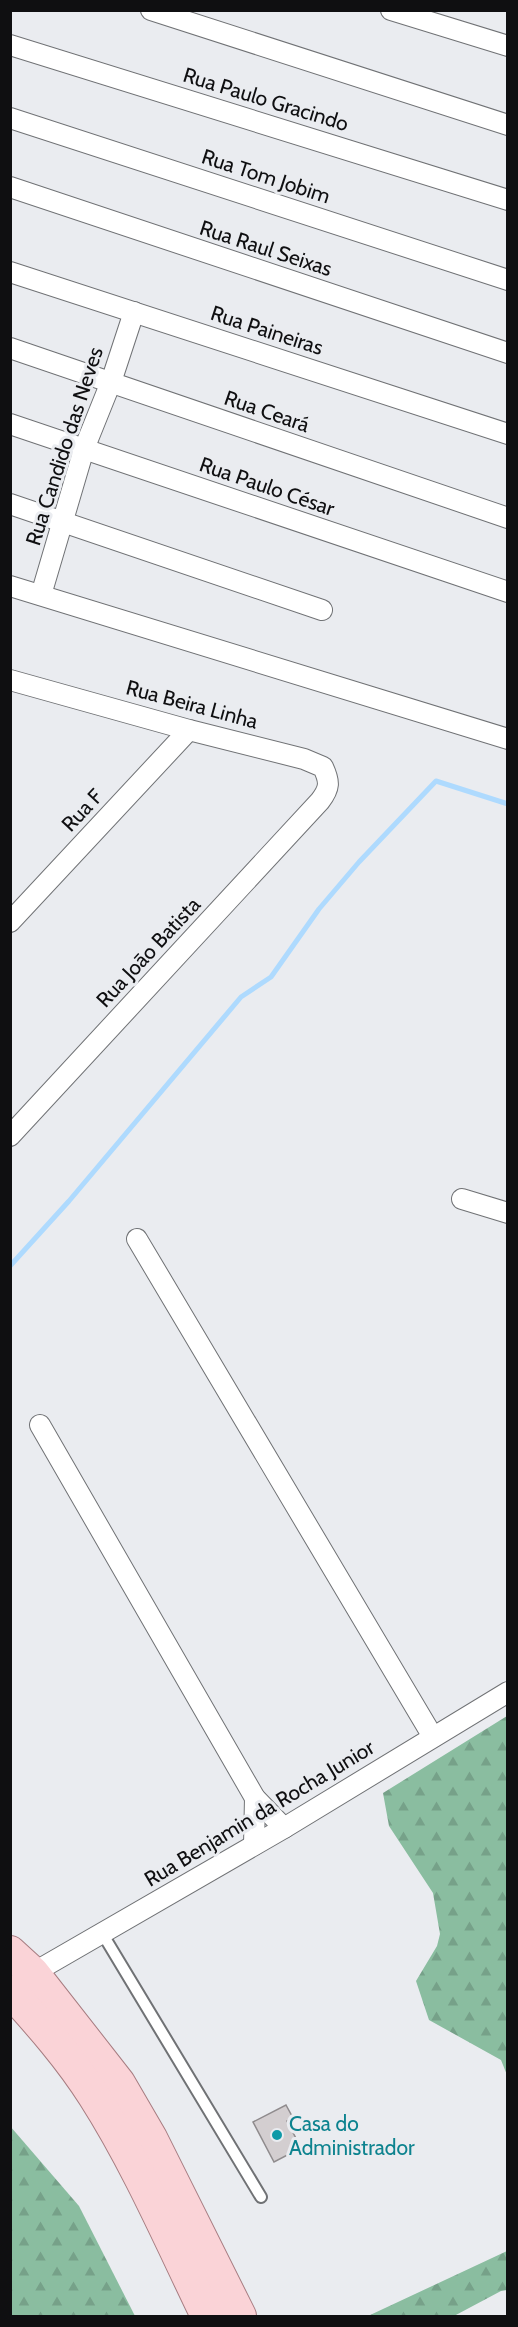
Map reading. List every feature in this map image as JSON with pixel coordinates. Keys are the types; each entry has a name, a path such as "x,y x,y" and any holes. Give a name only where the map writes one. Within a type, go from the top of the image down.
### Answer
{"main road":[{"path":"10,1952 18,1981 47,2032 93,2095 134,2165 207,2316"},
{"path":"18,1981 119,2083 151,2138 240,2316"}],"street":[{"path":"151,10 507,125"},
{"path":"391,10 507,46"},
{"name":"Rua Paulo Gracindo","path":"10,45 347,148 507,200"},
{"name":"Rua Tom Jobim","path":"10,117 507,280"},
{"name":"Rua Raul Seixas","path":"10,187 507,353"},
{"name":"Rua Paineiras","path":"10,272 507,434"},
{"name":"Rua Candido das Neves","path":"41,595 84,449 111,382 134,312"},
{"name":"Rua Ceará","path":"10,348 507,518"},
{"name":"Rua Paulo César","path":"10,424 507,592"},
{"path":"10,504 63,520 322,610"},
{"path":"10,586 507,739"},
{"name":"Rua Beira Linha","path":"10,680 189,730 304,759 323,767 330,782 328,790 320,801"},
{"name":"Rua F","path":"10,922 189,730"},
{"name":"Rua Joāo Batista","path":"10,1136 320,801"},
{"path":"462,1199 507,1213"},
{"path":"137,1239 433,1737"},
{"path":"40,1425 255,1798 284,1828"},
{"name":"Rua Benjamin da Rocha Junior","path":"18,1981 284,1828 507,1692"},
{"path":"254,1845 255,1798"}],"lane":[{"path":"102,1933 261,2197"}],"green space":[{"path":"507,1716 507,2075 501,2060 429,2020 416,1981 437,1946 440,1934 433,1893 389,1826 383,1793"},
{"path":"10,2126 79,2206 135,2316 11,2316"},
{"path":"507,2251 507,2290 454,2316 368,2316"}],"building":[{"name":"Casa do Administrador","path":"286,2105 293,2118 287,2121 301,2148 274,2162 253,2122"}],"waterway":[{"path":"10,1266 69,1201 241,997 271,977 319,909 359,862 436,781 508,804"}],"place":[{"name":"Casa do Administrador","path":"277,2135"}]}
